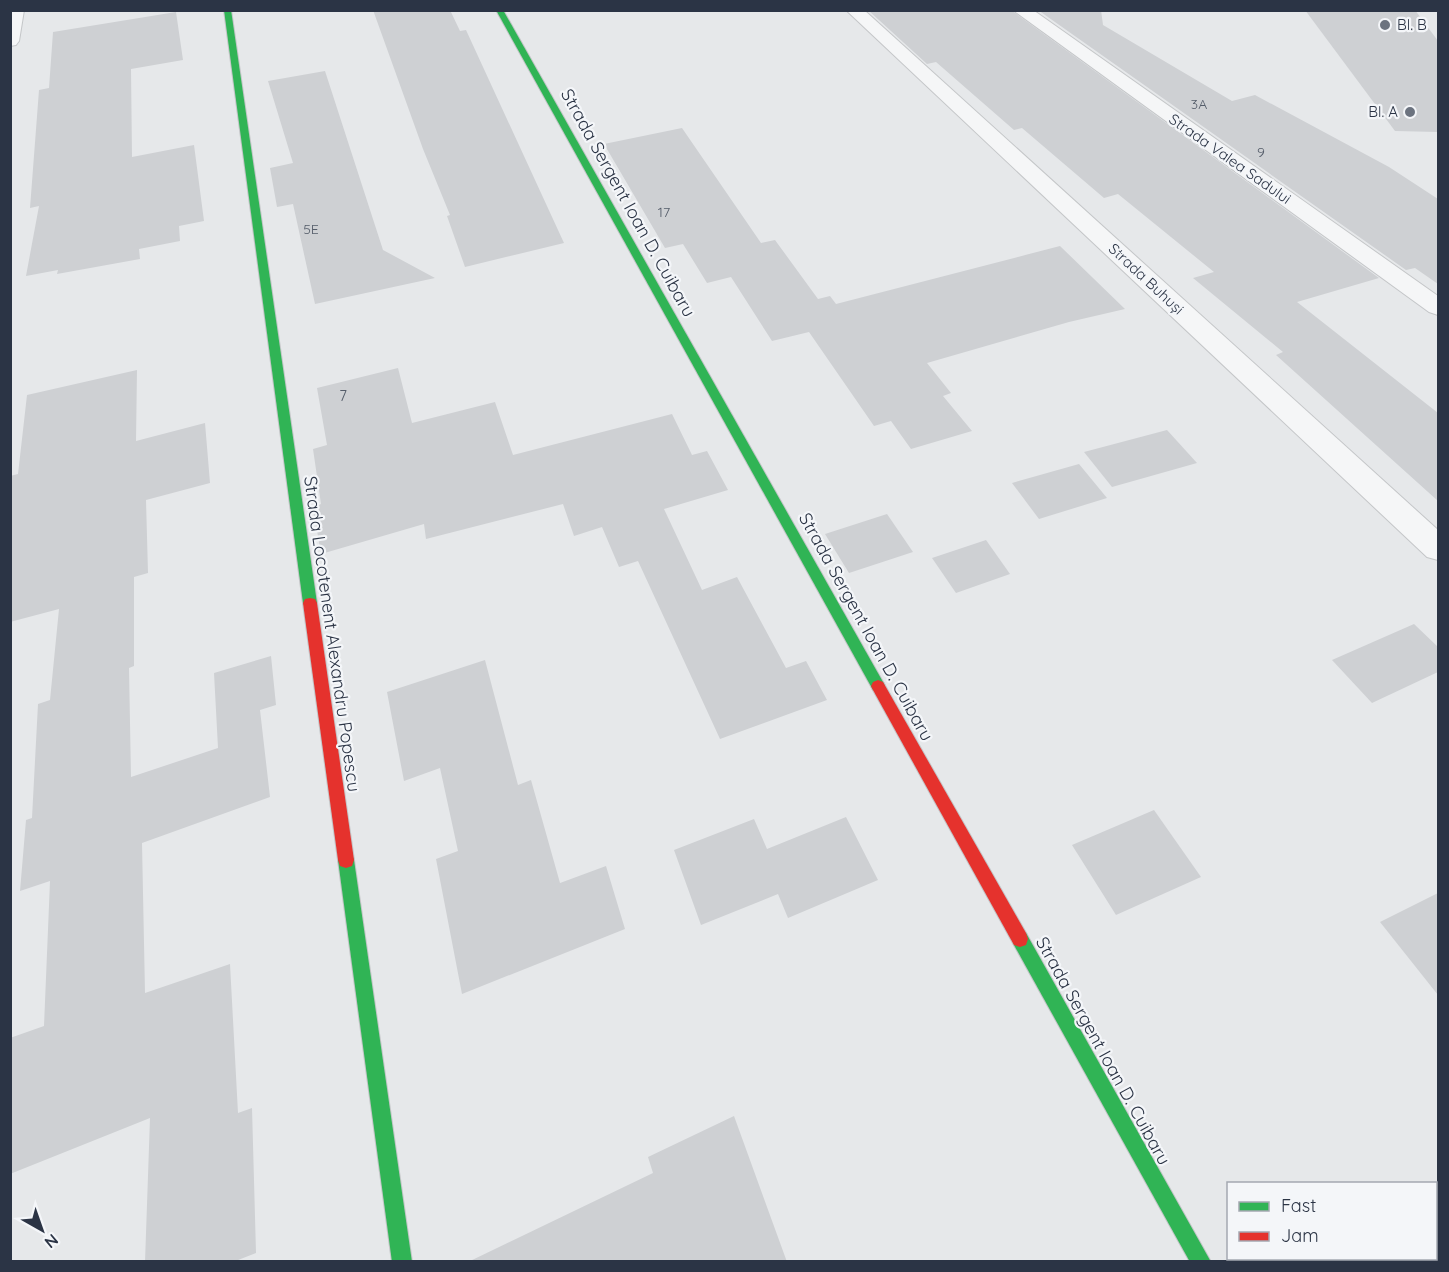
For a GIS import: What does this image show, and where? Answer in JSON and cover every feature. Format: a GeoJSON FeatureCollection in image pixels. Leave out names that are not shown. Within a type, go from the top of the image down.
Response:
{"type":"FeatureCollection","features":[{"type":"Feature","properties":{"kind":"street"},"geometry":{"type":"LineString","coordinates":[[10,41],[16,10]]}},
{"type":"Feature","properties":{"kind":"street","name":"Strada Locotenent Alexandru Popescu"},"geometry":{"type":"LineString","coordinates":[[227,10],[402,1262]]}},
{"type":"Feature","properties":{"kind":"street","name":"Strada Sergent Ioan D. Cuibaru"},"geometry":{"type":"LineString","coordinates":[[499,10],[1201,1262]]}},
{"type":"Feature","properties":{"kind":"street","name":"Strada Buhuși"},"geometry":{"type":"LineString","coordinates":[[854,10],[1438,548]]}},
{"type":"Feature","properties":{"kind":"street","name":"Strada Valea Sadului"},"geometry":{"type":"LineString","coordinates":[[1021,10],[1438,307]]}},
{"type":"Feature","properties":{"kind":"building"},"geometry":{"type":"Polygon","coordinates":[[[373,10],[450,10],[460,31],[466,30],[564,243],[465,267],[447,216],[450,215],[423,149],[373,10]]]}},
{"type":"Feature","properties":{"kind":"building"},"geometry":{"type":"Polygon","coordinates":[[[868,10],[1011,10],[1379,278],[1297,302],[1438,413],[1438,501],[1276,355],[1283,352],[1193,278],[1214,272],[1118,194],[1104,198],[1022,128],[1014,130],[936,62],[927,64],[868,10]]]}},
{"type":"Feature","properties":{"kind":"building"},"geometry":{"type":"Polygon","coordinates":[[[1038,10],[1101,10],[1103,25],[1232,101],[1255,95],[1389,167],[1438,199],[1438,284],[1415,268],[1406,270],[1038,10]]]}},
{"type":"Feature","properties":{"kind":"building"},"geometry":{"type":"Polygon","coordinates":[[[1305,10],[1415,10],[1438,41],[1438,132],[1395,131],[1305,10]]]}},
{"type":"Feature","properties":{"kind":"building"},"geometry":{"type":"Polygon","coordinates":[[[176,12],[183,60],[131,69],[132,157],[194,145],[204,221],[179,226],[180,241],[139,249],[140,259],[57,274],[58,270],[26,276],[39,206],[30,208],[39,90],[49,88],[53,32],[176,12]]]}},
{"type":"Feature","properties":{"kind":"building"},"geometry":{"type":"Polygon","coordinates":[[[325,71],[383,250],[435,278],[315,304],[293,204],[277,207],[270,168],[293,163],[268,81],[325,71]]]}},
{"type":"Feature","properties":{"kind":"building"},"geometry":{"type":"Polygon","coordinates":[[[682,128],[761,243],[775,240],[818,299],[830,296],[836,304],[1060,246],[1125,309],[1069,322],[927,363],[951,393],[943,396],[972,431],[911,449],[891,421],[874,426],[809,332],[772,341],[731,277],[707,283],[683,244],[665,248],[604,144],[682,128]]]}},
{"type":"Feature","properties":{"kind":"building"},"geometry":{"type":"Polygon","coordinates":[[[398,368],[412,423],[495,402],[513,455],[672,414],[692,455],[707,451],[728,490],[664,509],[702,590],[737,577],[786,668],[806,661],[827,700],[720,739],[638,561],[619,567],[602,527],[574,536],[563,504],[426,539],[424,524],[321,554],[313,507],[321,504],[313,449],[327,445],[317,388],[398,368]]]}},
{"type":"Feature","properties":{"kind":"building"},"geometry":{"type":"Polygon","coordinates":[[[137,370],[136,441],[205,423],[210,483],[146,500],[148,573],[134,577],[134,666],[129,668],[131,777],[218,748],[214,673],[271,656],[276,705],[260,710],[270,797],[142,843],[145,993],[230,964],[238,1113],[252,1108],[256,1253],[233,1262],[145,1262],[150,1118],[10,1174],[10,1038],[44,1026],[50,881],[20,891],[26,820],[32,818],[38,704],[50,700],[59,609],[10,622],[10,476],[18,474],[27,395],[137,370]]]}},
{"type":"Feature","properties":{"kind":"building"},"geometry":{"type":"Polygon","coordinates":[[[1167,430],[1197,463],[1112,487],[1084,452],[1167,430]]]}},
{"type":"Feature","properties":{"kind":"building"},"geometry":{"type":"Polygon","coordinates":[[[1079,464],[1107,498],[1039,519],[1012,483],[1079,464]]]}},
{"type":"Feature","properties":{"kind":"building"},"geometry":{"type":"Polygon","coordinates":[[[887,514],[913,552],[849,573],[825,534],[887,514]]]}},
{"type":"Feature","properties":{"kind":"building"},"geometry":{"type":"Polygon","coordinates":[[[986,540],[1010,574],[956,593],[932,558],[986,540]]]}},
{"type":"Feature","properties":{"kind":"building"},"geometry":{"type":"Polygon","coordinates":[[[1414,624],[1438,647],[1438,672],[1372,703],[1332,660],[1414,624]]]}},
{"type":"Feature","properties":{"kind":"building"},"geometry":{"type":"Polygon","coordinates":[[[485,660],[518,785],[531,780],[560,883],[606,866],[625,929],[462,994],[436,859],[458,851],[440,768],[404,781],[387,692],[485,660]]]}},
{"type":"Feature","properties":{"kind":"building"},"geometry":{"type":"Polygon","coordinates":[[[1154,810],[1201,877],[1116,915],[1072,845],[1154,810]]]}},
{"type":"Feature","properties":{"kind":"building"},"geometry":{"type":"Polygon","coordinates":[[[846,817],[878,880],[788,918],[778,894],[701,925],[674,850],[754,819],[767,849],[846,817]]]}},
{"type":"Feature","properties":{"kind":"building"},"geometry":{"type":"Polygon","coordinates":[[[1438,893],[1438,995],[1380,922],[1438,893]]]}},
{"type":"Feature","properties":{"kind":"building"},"geometry":{"type":"Polygon","coordinates":[[[734,1116],[787,1262],[468,1262],[653,1173],[648,1157],[734,1116]]]}},
{"type":"Feature","properties":{"kind":"traffic: fast"},"geometry":{"type":"LineString","coordinates":[[227,10],[310,603]]}},
{"type":"Feature","properties":{"kind":"traffic: fast"},"geometry":{"type":"LineString","coordinates":[[499,10],[878,686]]}},
{"type":"Feature","properties":{"kind":"traffic: fast"},"geometry":{"type":"LineString","coordinates":[[346,860],[402,1262]]}},
{"type":"Feature","properties":{"kind":"traffic: fast"},"geometry":{"type":"LineString","coordinates":[[1020,939],[1201,1262]]}},
{"type":"Feature","properties":{"kind":"traffic: jam"},"geometry":{"type":"LineString","coordinates":[[310,603],[346,860]]}},
{"type":"Feature","properties":{"kind":"traffic: jam"},"geometry":{"type":"LineString","coordinates":[[878,686],[1020,939]]}},
{"type":"Feature","properties":{"kind":"place","name":"Bl. B"},"geometry":{"type":"Point","coordinates":[1385,25]}},
{"type":"Feature","properties":{"kind":"place","name":"Bl. A"},"geometry":{"type":"Point","coordinates":[1410,112]}}]}
